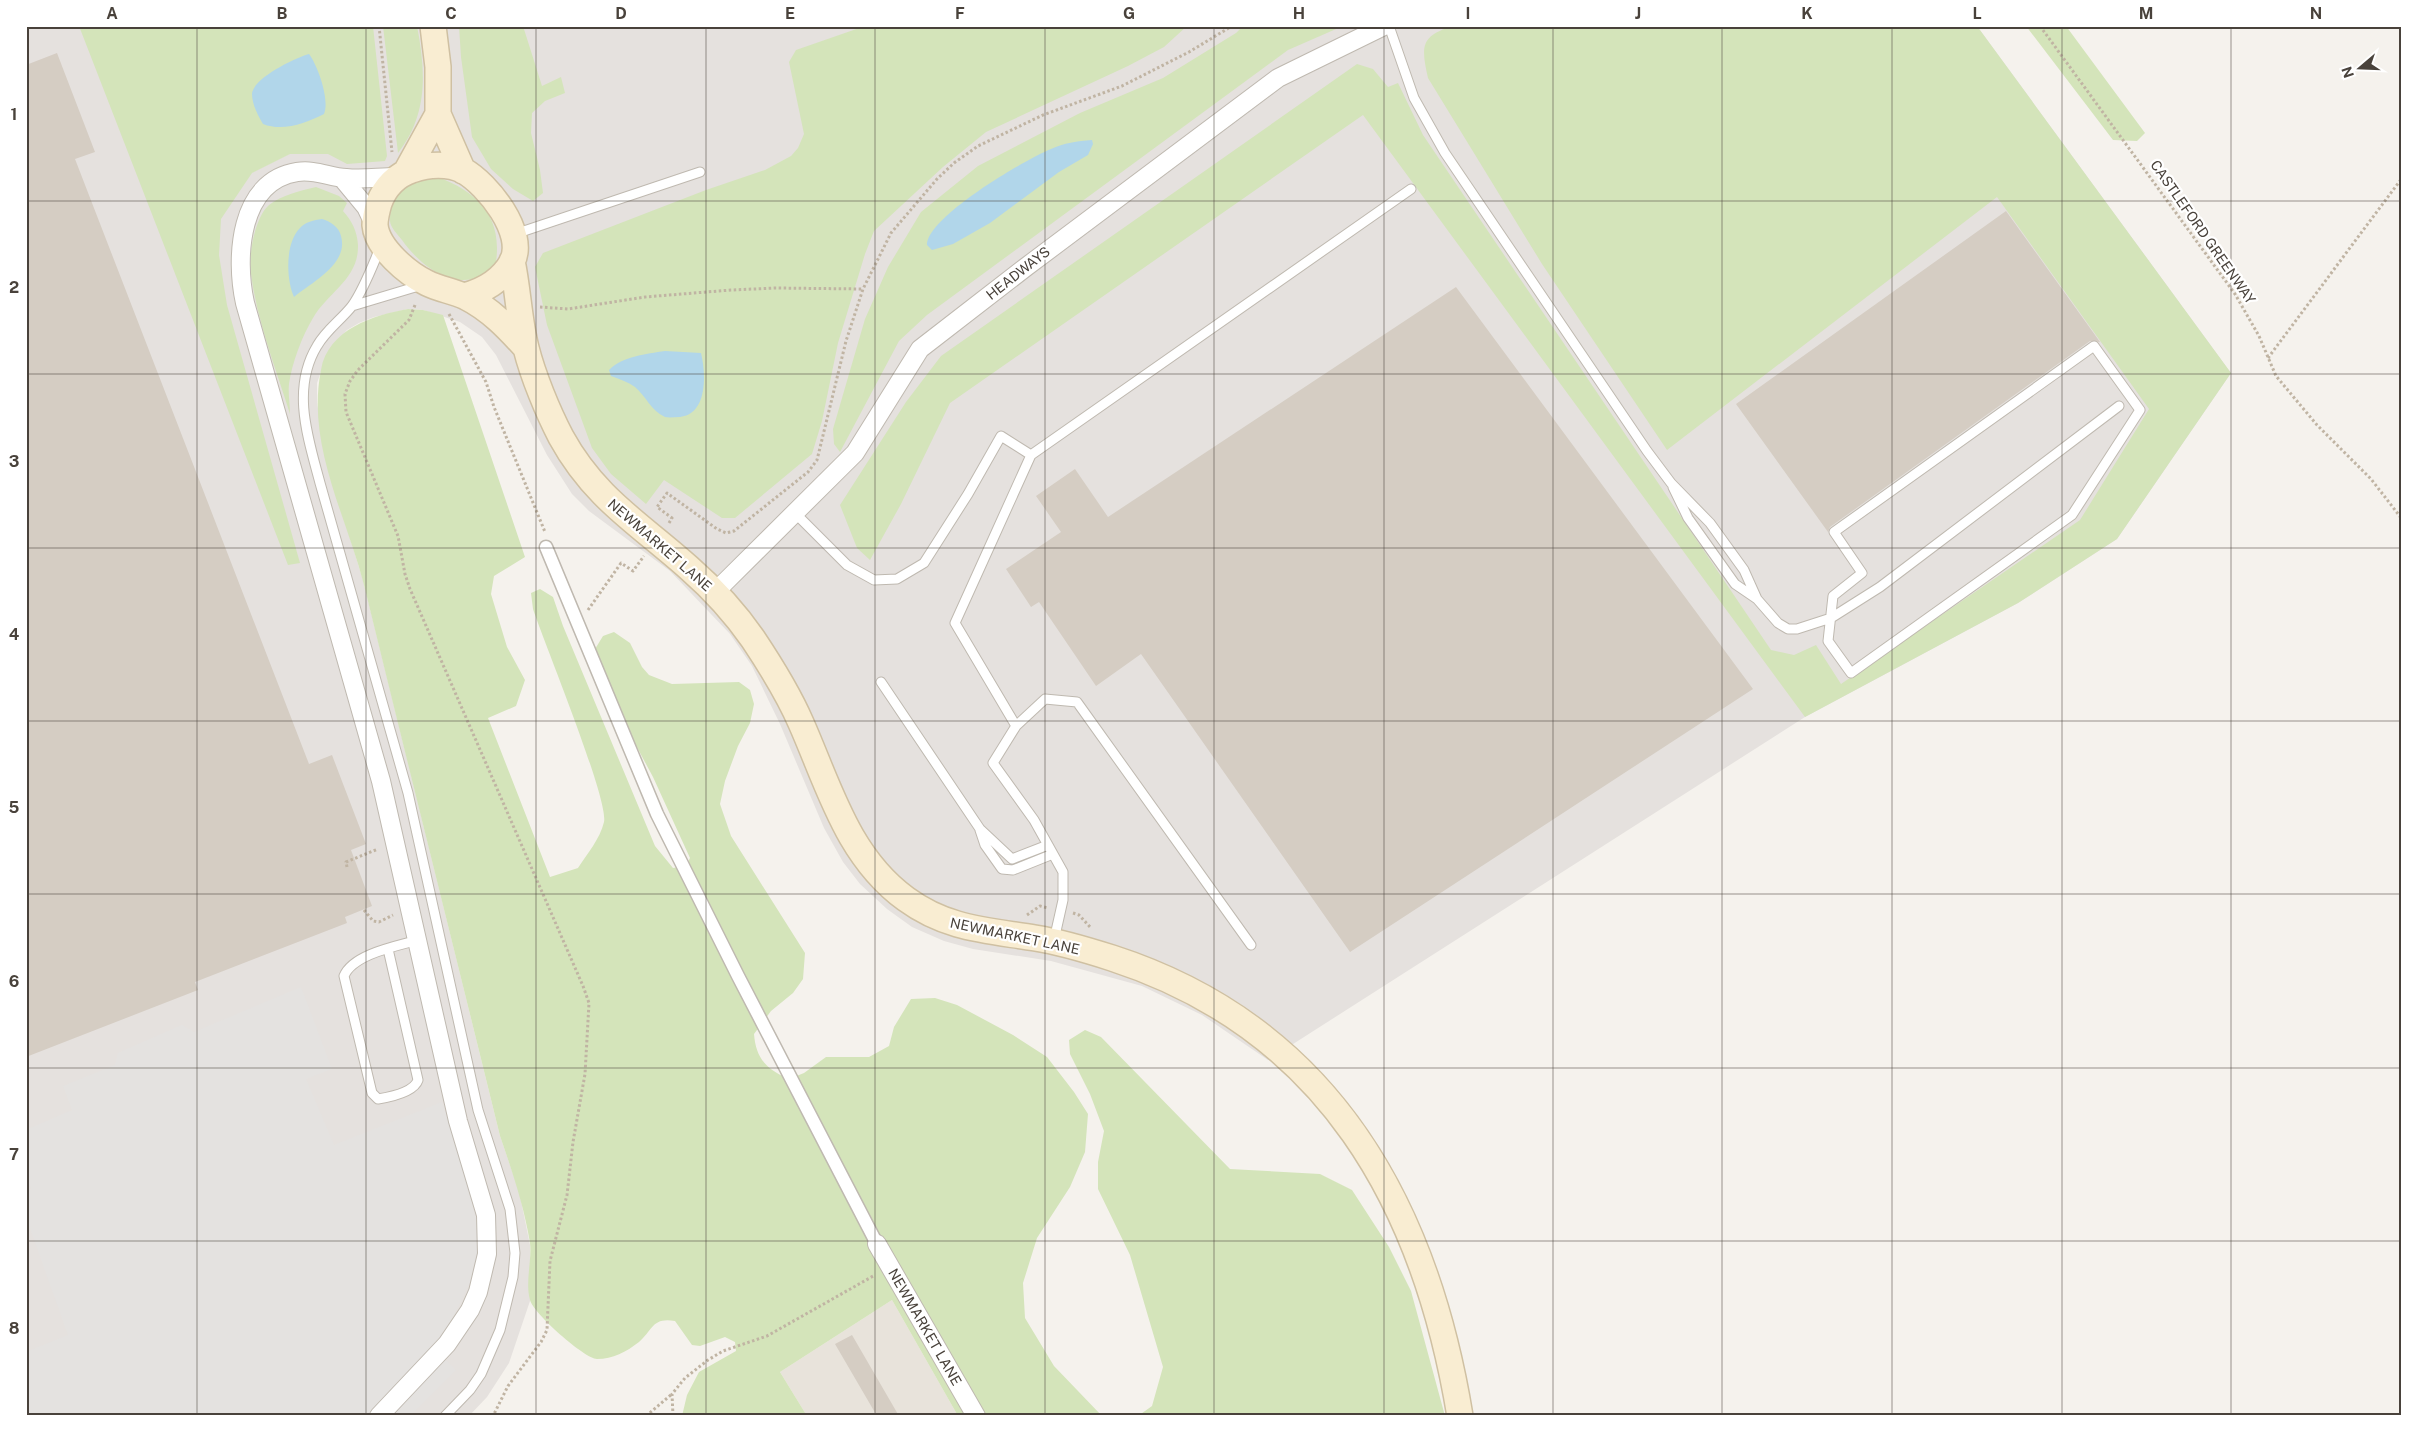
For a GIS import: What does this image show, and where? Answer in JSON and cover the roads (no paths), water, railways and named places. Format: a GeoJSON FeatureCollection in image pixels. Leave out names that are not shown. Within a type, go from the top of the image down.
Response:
{"type":"FeatureCollection","features":[{"type":"Feature","properties":{"kind":"main road","name":"NEWMARKET LANE"},"geometry":{"type":"LineString","coordinates":[[433,26],[438,67],[438,114],[463,170]]}},
{"type":"Feature","properties":{"kind":"main road","name":"NEWMARKET LANE"},"geometry":{"type":"LineString","coordinates":[[438,114],[398,167],[380,201],[379,234],[399,264],[457,305],[493,315],[526,348]]}},
{"type":"Feature","properties":{"kind":"main road","name":"NEWMARKET LANE"},"geometry":{"type":"LineString","coordinates":[[398,167],[437,165],[463,170],[484,186],[498,202],[508,219],[512,235],[514,252],[512,261],[526,348],[561,438],[594,485],[611,504],[686,564],[715,592],[751,636],[774,671],[801,724],[840,816],[866,860],[881,878],[908,900],[947,922],[971,929],[1054,942],[1149,971],[1217,1005],[1272,1043],[1301,1069],[1332,1103],[1359,1138],[1380,1172],[1423,1267],[1448,1352],[1460,1416]]}},
{"type":"Feature","properties":{"kind":"main road"},"geometry":{"type":"LineString","coordinates":[[457,305],[490,286],[512,261]]}},
{"type":"Feature","properties":{"kind":"street","name":"HEADWAYS"},"geometry":{"type":"LineString","coordinates":[[715,592],[855,453],[920,349],[1278,78],[1384,26]]}},
{"type":"Feature","properties":{"kind":"street"},"geometry":{"type":"LineString","coordinates":[[379,1416],[442,1350],[460,1326],[478,1292],[487,1254],[486,1215],[458,1121],[381,781],[241,284],[240,266],[243,233],[250,212],[263,190],[275,179],[298,172],[320,172],[342,178],[359,179],[398,167]]}},
{"type":"Feature","properties":{"kind":"street"},"geometry":{"type":"LineString","coordinates":[[342,178],[366,207],[379,234]]}},
{"type":"Feature","properties":{"kind":"street","name":"NEWMARKET LANE"},"geometry":{"type":"LineString","coordinates":[[546,547],[641,778],[687,875],[877,1244],[976,1416]]}},
{"type":"Feature","properties":{"kind":"lane"},"geometry":{"type":"LineString","coordinates":[[1389,26],[1414,98],[1445,153],[1569,340],[1671,483],[1710,523],[1744,570],[1757,599]]}},
{"type":"Feature","properties":{"kind":"lane"},"geometry":{"type":"LineString","coordinates":[[512,235],[700,172]]}},
{"type":"Feature","properties":{"kind":"lane"},"geometry":{"type":"LineString","coordinates":[[1016,726],[955,623],[1032,455],[1410,189]]}},
{"type":"Feature","properties":{"kind":"lane"},"geometry":{"type":"LineString","coordinates":[[379,234],[352,306],[325,334],[309,360],[303,390],[306,433],[408,793],[478,1110],[507,1194],[513,1227],[513,1277],[500,1330],[484,1366],[470,1390],[445,1416]]}},
{"type":"Feature","properties":{"kind":"lane"},"geometry":{"type":"LineString","coordinates":[[352,306],[427,283]]}},
{"type":"Feature","properties":{"kind":"lane"},"geometry":{"type":"LineString","coordinates":[[2094,346],[2140,410],[2072,515],[1851,673],[1828,642],[1831,618],[1833,596],[1862,573],[1834,532],[2094,346]]}},
{"type":"Feature","properties":{"kind":"lane"},"geometry":{"type":"LineString","coordinates":[[1671,483],[1688,518],[1723,570],[1735,584],[1757,599],[1778,623],[1788,629],[1815,625],[1831,618],[1880,587],[2119,406]]}},
{"type":"Feature","properties":{"kind":"lane"},"geometry":{"type":"LineString","coordinates":[[794,512],[847,565],[874,580],[897,579],[924,563],[968,494],[1001,436],[1032,455]]}},
{"type":"Feature","properties":{"kind":"lane"},"geometry":{"type":"LineString","coordinates":[[881,682],[980,829],[1012,859],[1048,844]]}},
{"type":"Feature","properties":{"kind":"lane"},"geometry":{"type":"LineString","coordinates":[[1054,942],[1063,900],[1063,872],[1034,820],[993,763],[1016,726],[1045,699],[1077,702],[1251,945]]}},
{"type":"Feature","properties":{"kind":"lane"},"geometry":{"type":"LineString","coordinates":[[980,829],[985,845],[1002,869],[1013,870],[1053,854]]}},
{"type":"Feature","properties":{"kind":"lane"},"geometry":{"type":"LineString","coordinates":[[388,949],[418,1080],[416,1085],[410,1089],[378,1099],[372,1093],[344,976],[354,963],[388,949],[418,940]]}},
{"type":"Feature","properties":{"kind":"water"},"geometry":{"type":"Polygon","coordinates":[[[309,54],[322,83],[325,100],[324,114],[286,127],[263,124],[253,102],[252,94],[254,88],[267,75],[309,54]]]}},
{"type":"Feature","properties":{"kind":"water"},"geometry":{"type":"Polygon","coordinates":[[[1092,140],[1093,144],[1088,155],[1059,172],[990,223],[953,244],[932,250],[927,245],[931,233],[959,205],[1000,177],[1056,147],[1092,140]]]}},
{"type":"Feature","properties":{"kind":"water"},"geometry":{"type":"Polygon","coordinates":[[[322,219],[334,225],[340,233],[342,246],[340,255],[327,271],[294,297],[288,271],[289,252],[292,243],[302,226],[322,219]]]}},
{"type":"Feature","properties":{"kind":"water"},"geometry":{"type":"Polygon","coordinates":[[[665,351],[701,353],[703,361],[704,381],[700,401],[696,409],[680,417],[665,417],[660,414],[635,387],[611,376],[609,370],[628,359],[665,351]]]}}]}
